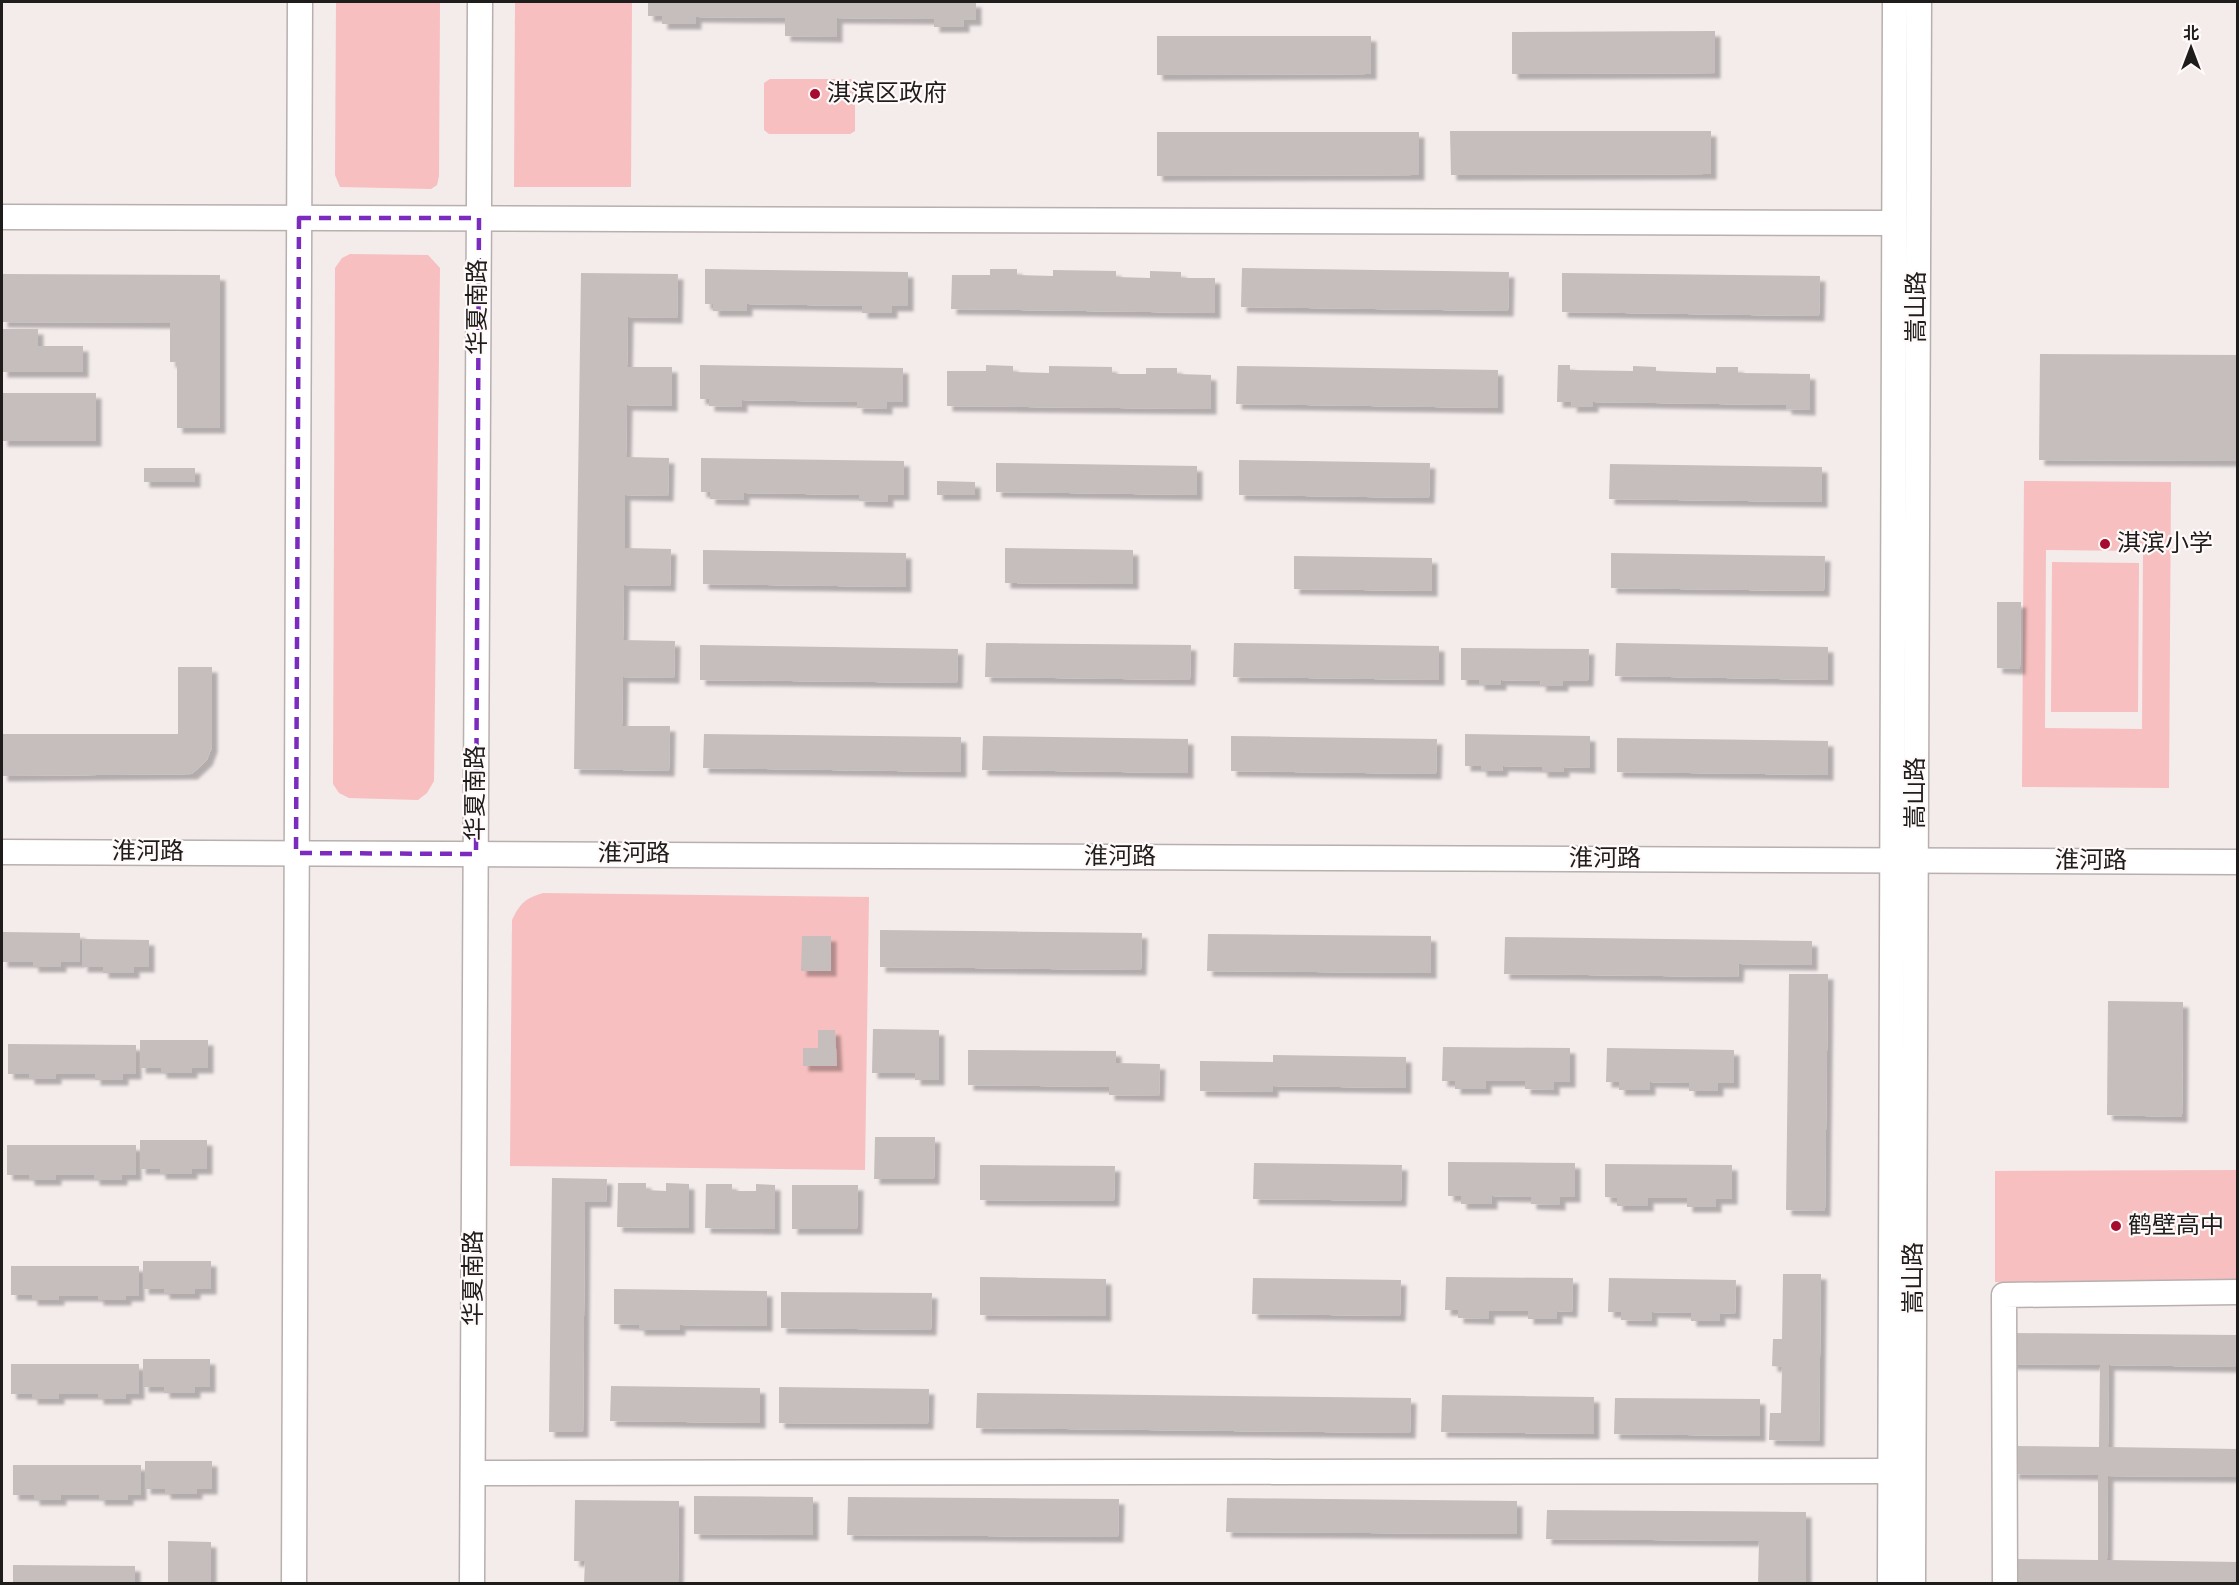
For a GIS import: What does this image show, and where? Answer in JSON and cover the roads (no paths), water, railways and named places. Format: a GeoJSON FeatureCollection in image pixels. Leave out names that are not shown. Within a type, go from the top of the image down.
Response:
{"type":"FeatureCollection","features":[{"type":"Feature","properties":{"kind":"street"},"geometry":{"type":"LineString","coordinates":[[294,1584],[300,2]]}},
{"type":"Feature","properties":{"kind":"street","name":"华夏南路"},"geometry":{"type":"LineString","coordinates":[[472,1584],[480,2]]}},
{"type":"Feature","properties":{"kind":"street","name":"嵩山路"},"geometry":{"type":"LineString","coordinates":[[1895,2],[1894,223],[1913,1584]]}},
{"type":"Feature","properties":{"kind":"street","name":"嵩山路"},"geometry":{"type":"LineString","coordinates":[[1890,1584],[1890,1472],[1904,860],[1918,2]]}},
{"type":"Feature","properties":{"kind":"street"},"geometry":{"type":"LineString","coordinates":[[2,217],[1894,223]]}},
{"type":"Feature","properties":{"kind":"street","name":"淮河路"},"geometry":{"type":"LineString","coordinates":[[2,852],[2238,862]]}},
{"type":"Feature","properties":{"kind":"street"},"geometry":{"type":"LineString","coordinates":[[2005,1584],[2004,1295],[2238,1292]]}},
{"type":"Feature","properties":{"kind":"street"},"geometry":{"type":"LineString","coordinates":[[473,1473],[1890,1472]]}},
{"type":"Feature","properties":{"kind":"place","name":"淇滨区政府"},"geometry":{"type":"Point","coordinates":[815,94]}},
{"type":"Feature","properties":{"kind":"place","name":"淇滨小学"},"geometry":{"type":"Point","coordinates":[2105,544]}},
{"type":"Feature","properties":{"kind":"place","name":"鹤壁高中"},"geometry":{"type":"Point","coordinates":[2116,1226]}}]}
